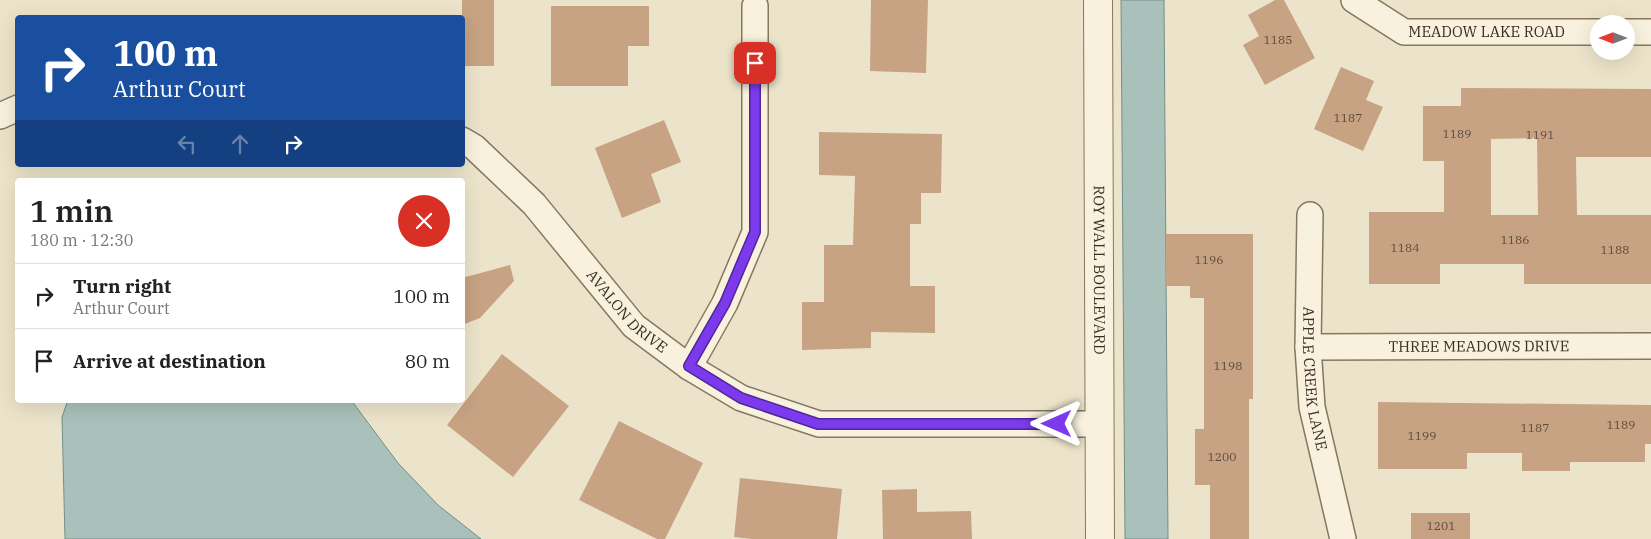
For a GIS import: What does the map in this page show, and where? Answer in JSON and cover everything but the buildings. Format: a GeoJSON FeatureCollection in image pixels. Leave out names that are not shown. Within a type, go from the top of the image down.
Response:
{"type":"FeatureCollection","features":[{"type":"Feature","properties":{"kind":"street","name":"ROY WALL BOULEVARD"},"geometry":{"type":"LineString","coordinates":[[1098,0],[1100,539]]}},
{"type":"Feature","properties":{"kind":"street","name":"MEADOW LAKE ROAD"},"geometry":{"type":"LineString","coordinates":[[1354,0],[1404,32],[1590,32]]}},
{"type":"Feature","properties":{"kind":"street"},"geometry":{"type":"LineString","coordinates":[[689,366],[725,303],[755,232],[755,6]]}},
{"type":"Feature","properties":{"kind":"street"},"geometry":{"type":"LineString","coordinates":[[1635,32],[1651,32]]}},
{"type":"Feature","properties":{"kind":"street"},"geometry":{"type":"LineString","coordinates":[[0,116],[15,109]]}},
{"type":"Feature","properties":{"kind":"street","name":"AVALON DRIVE"},"geometry":{"type":"LineString","coordinates":[[465,142],[474,146],[534,204],[634,326],[689,366],[741,398],[818,424],[1100,424]]}},
{"type":"Feature","properties":{"kind":"street","name":"APPLE CREEK LANE"},"geometry":{"type":"LineString","coordinates":[[1310,215],[1308,347],[1312,407],[1342,539]]}},
{"type":"Feature","properties":{"kind":"street","name":"THREE MEADOWS DRIVE"},"geometry":{"type":"LineString","coordinates":[[1308,347],[1651,346]]}},
{"type":"Feature","properties":{"kind":"water"},"geometry":{"type":"Polygon","coordinates":[[[1121,0],[1164,0],[1168,539],[1125,539],[1121,0]]]}},
{"type":"Feature","properties":{"kind":"water"},"geometry":{"type":"Polygon","coordinates":[[[67,403],[353,403],[398,463],[438,505],[481,539],[65,539],[62,417],[67,403]]]}},
{"type":"Feature","properties":{"kind":"route"},"geometry":{"type":"LineString","coordinates":[[755,63],[755,232],[725,303],[689,366],[741,398],[818,424],[1057,424]]}}]}
